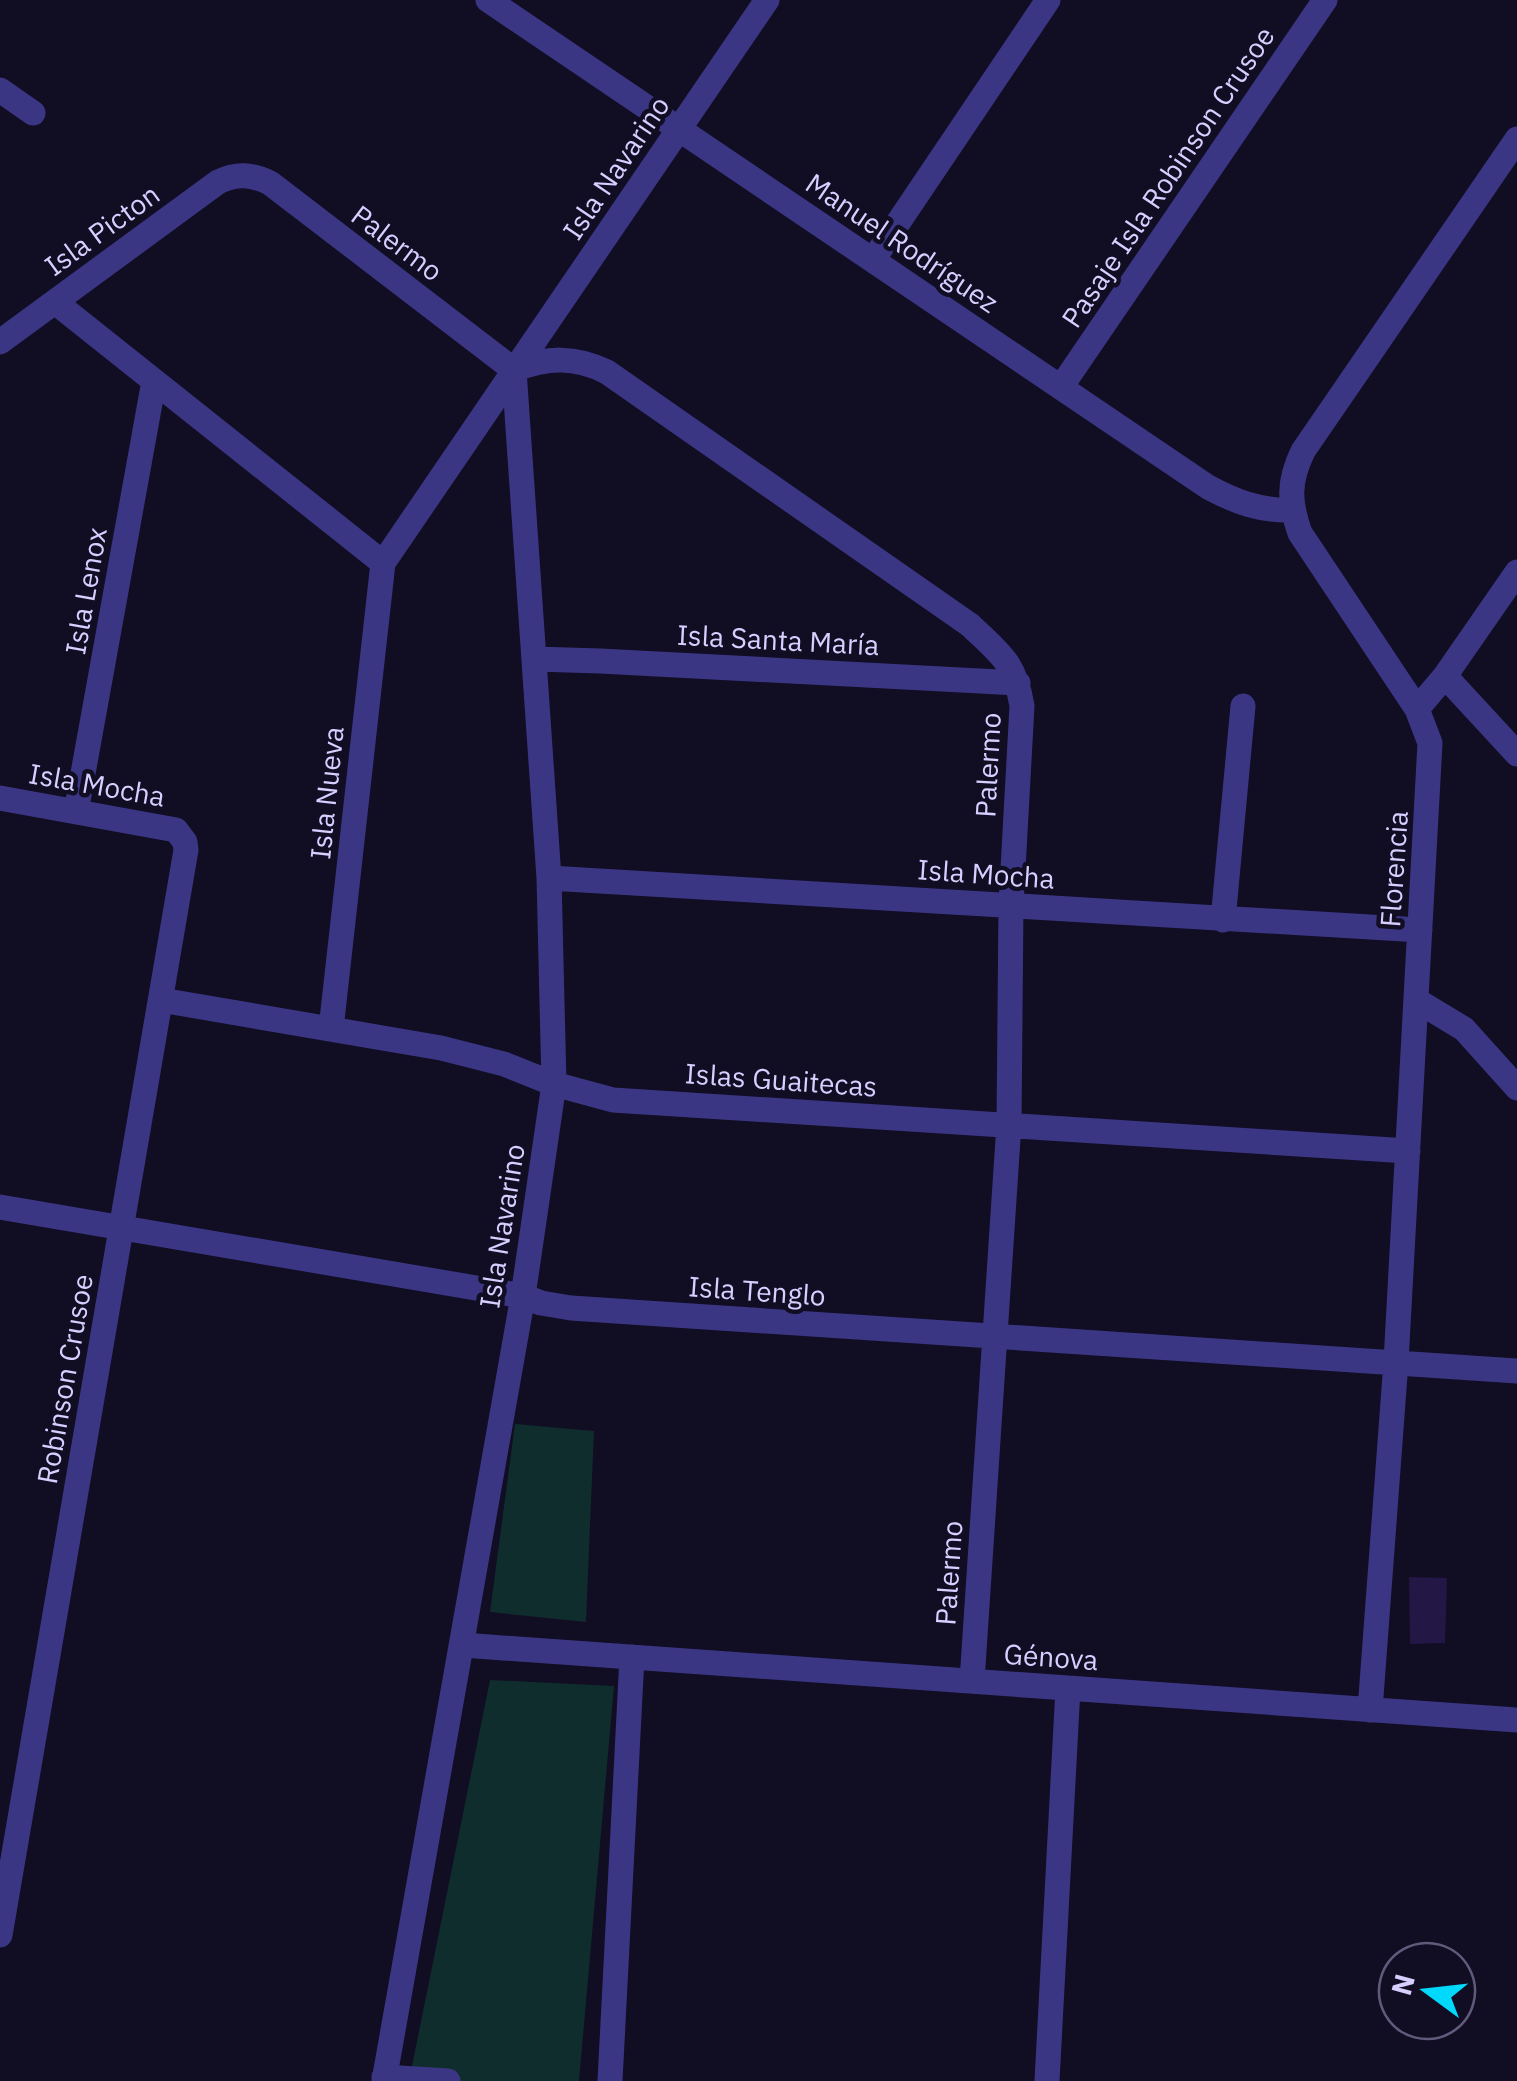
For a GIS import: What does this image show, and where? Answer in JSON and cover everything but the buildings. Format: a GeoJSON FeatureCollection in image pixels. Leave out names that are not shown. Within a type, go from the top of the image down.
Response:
{"type":"FeatureCollection","features":[{"type":"Feature","properties":{"kind":"street","name":"Manuel Rodríguez"},"geometry":{"type":"LineString","coordinates":[[488,0],[1208,487],[1252,508],[1292,510]]}},
{"type":"Feature","properties":{"kind":"street","name":"Isla Navarino"},"geometry":{"type":"LineString","coordinates":[[383,563],[768,0]]}},
{"type":"Feature","properties":{"kind":"street"},"geometry":{"type":"LineString","coordinates":[[873,260],[1048,0]]}},
{"type":"Feature","properties":{"kind":"street","name":"Pasaje Isla Robinson Crusoe"},"geometry":{"type":"LineString","coordinates":[[1061,387],[1325,0]]}},
{"type":"Feature","properties":{"kind":"street"},"geometry":{"type":"LineString","coordinates":[[0,90],[34,113]]}},
{"type":"Feature","properties":{"kind":"street"},"geometry":{"type":"LineString","coordinates":[[1292,510],[1294,469],[1302,451],[1517,139]]}},
{"type":"Feature","properties":{"kind":"street","name":"Palermo"},"geometry":{"type":"LineString","coordinates":[[242,175],[270,183],[514,370],[552,359],[590,364],[607,372],[970,625],[1009,663],[1022,706],[1011,905],[1009,1124],[972,1682]]}},
{"type":"Feature","properties":{"kind":"street","name":"Isla Picton"},"geometry":{"type":"LineString","coordinates":[[0,342],[218,182],[242,175]]}},
{"type":"Feature","properties":{"kind":"street"},"geometry":{"type":"LineString","coordinates":[[55,302],[383,563]]}},
{"type":"Feature","properties":{"kind":"street","name":"Isla Navarino"},"geometry":{"type":"LineString","coordinates":[[384,2079],[523,1296],[554,1084],[549,878],[514,370]]}},
{"type":"Feature","properties":{"kind":"street","name":"Isla Lenox"},"geometry":{"type":"LineString","coordinates":[[76,812],[154,381]]}},
{"type":"Feature","properties":{"kind":"street","name":"Florencia"},"geometry":{"type":"LineString","coordinates":[[1292,510],[1300,533],[1417,709],[1430,742],[1396,1362],[1370,1710]]}},
{"type":"Feature","properties":{"kind":"street","name":"Isla Nueva"},"geometry":{"type":"LineString","coordinates":[[331,1029],[383,563]]}},
{"type":"Feature","properties":{"kind":"street"},"geometry":{"type":"LineString","coordinates":[[1417,709],[1445,676],[1517,572]]}},
{"type":"Feature","properties":{"kind":"street","name":"Isla Santa María"},"geometry":{"type":"LineString","coordinates":[[535,659],[1018,683]]}},
{"type":"Feature","properties":{"kind":"street"},"geometry":{"type":"LineString","coordinates":[[1445,676],[1517,754]]}},
{"type":"Feature","properties":{"kind":"street"},"geometry":{"type":"LineString","coordinates":[[1223,920],[1244,706]]}},
{"type":"Feature","properties":{"kind":"street","name":"Isla Mocha"},"geometry":{"type":"LineString","coordinates":[[0,798],[168,828],[181,834]]}},
{"type":"Feature","properties":{"kind":"street","name":"Robinson Crusoe"},"geometry":{"type":"LineString","coordinates":[[0,1936],[186,850],[181,834]]}},
{"type":"Feature","properties":{"kind":"street","name":"Isla Mocha"},"geometry":{"type":"LineString","coordinates":[[549,878],[1420,930]]}},
{"type":"Feature","properties":{"kind":"street","name":"Islas Guaitecas"},"geometry":{"type":"LineString","coordinates":[[160,1000],[442,1048],[613,1100],[1408,1151]]}},
{"type":"Feature","properties":{"kind":"street"},"geometry":{"type":"LineString","coordinates":[[1416,1000],[1464,1029],[1517,1088]]}},
{"type":"Feature","properties":{"kind":"street","name":"Isla Tenglo"},"geometry":{"type":"LineString","coordinates":[[0,1207],[523,1296],[571,1308],[1517,1371]]}},
{"type":"Feature","properties":{"kind":"street","name":"Génova"},"geometry":{"type":"LineString","coordinates":[[462,1646],[1517,1720]]}},
{"type":"Feature","properties":{"kind":"street"},"geometry":{"type":"LineString","coordinates":[[610,2081],[632,1657]]}},
{"type":"Feature","properties":{"kind":"street"},"geometry":{"type":"LineString","coordinates":[[1048,2081],[1068,1688]]}},
{"type":"Feature","properties":{"kind":"street"},"geometry":{"type":"LineString","coordinates":[[384,2079],[448,2081]]}},
{"type":"Feature","properties":{"kind":"green space"},"geometry":{"type":"Polygon","coordinates":[[[515,1424],[594,1431],[586,1622],[490,1612],[515,1424]]]}},
{"type":"Feature","properties":{"kind":"green space"},"geometry":{"type":"Polygon","coordinates":[[[490,1680],[614,1686],[579,2081],[409,2081],[490,1680]]]}}]}
